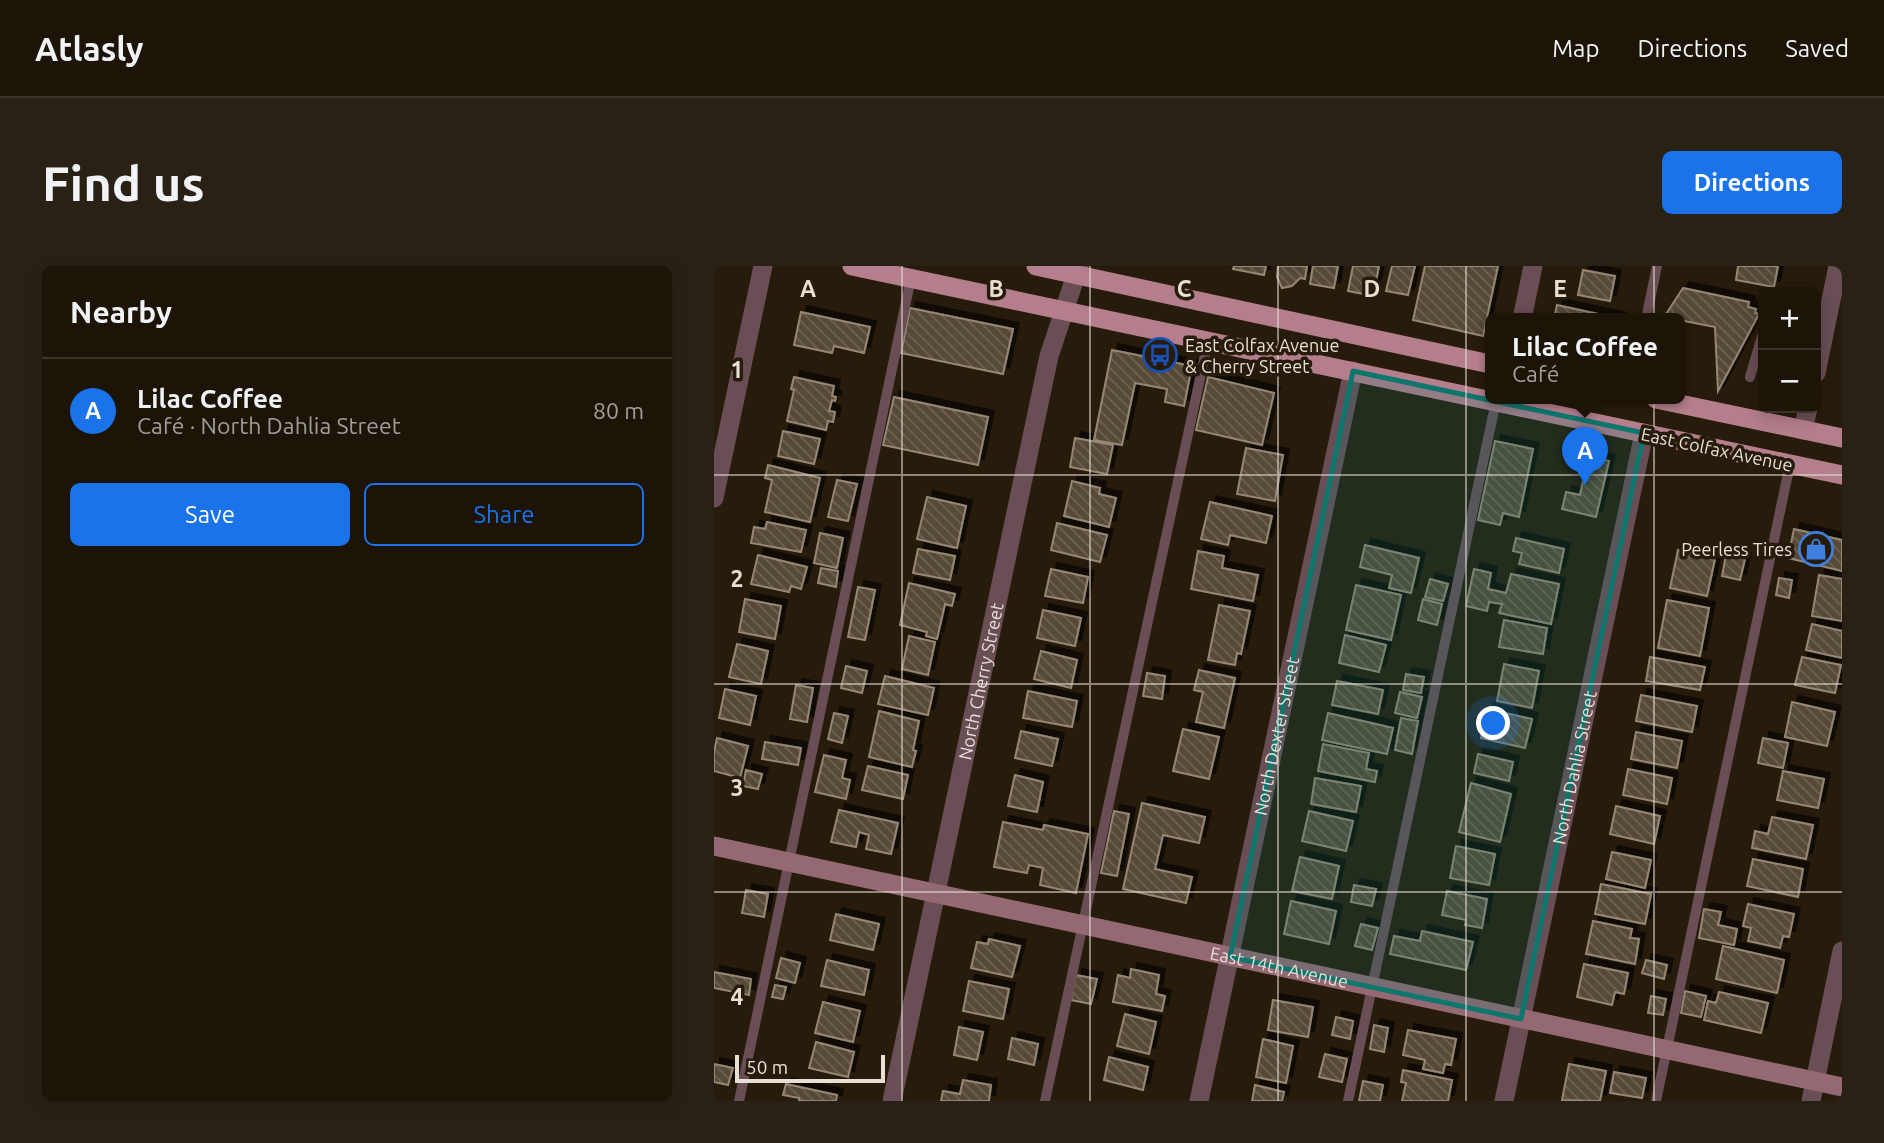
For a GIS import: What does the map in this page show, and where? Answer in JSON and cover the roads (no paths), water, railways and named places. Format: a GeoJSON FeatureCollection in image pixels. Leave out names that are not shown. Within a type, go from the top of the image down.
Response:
{"type":"FeatureCollection","features":[{"type":"Feature","properties":{"kind":"main road","name":"East Colfax Avenue"},"geometry":{"type":"LineString","coordinates":[[852,266],[1485,399]]}},
{"type":"Feature","properties":{"kind":"main road"},"geometry":{"type":"LineString","coordinates":[[1036,266],[1077,270],[1485,363]]}},
{"type":"Feature","properties":{"kind":"main road","name":"East Colfax Avenue"},"geometry":{"type":"LineString","coordinates":[[1510,404],[1842,475]]}},
{"type":"Feature","properties":{"kind":"main road","name":"East Colfax Avenue"},"geometry":{"type":"LineString","coordinates":[[1680,404],[1842,438]]}},
{"type":"Feature","properties":{"kind":"main road","name":"East 14th Avenue"},"geometry":{"type":"LineString","coordinates":[[714,846],[1842,1087]]}},
{"type":"Feature","properties":{"kind":"street"},"geometry":{"type":"LineString","coordinates":[[714,498],[764,266]]}},
{"type":"Feature","properties":{"kind":"street"},"geometry":{"type":"LineString","coordinates":[[1522,313],[1533,266]]}},
{"type":"Feature","properties":{"kind":"street"},"geometry":{"type":"LineString","coordinates":[[1821,323],[1838,266]]}},
{"type":"Feature","properties":{"kind":"street","name":"North Cherry Street"},"geometry":{"type":"LineString","coordinates":[[892,1101],[1049,356],[1077,270]]}},
{"type":"Feature","properties":{"kind":"street","name":"North Dexter Street"},"geometry":{"type":"LineString","coordinates":[[1199,1101],[1353,371]]}},
{"type":"Feature","properties":{"kind":"street"},"geometry":{"type":"LineString","coordinates":[[1804,430],[1807,413]]}},
{"type":"Feature","properties":{"kind":"street","name":"North Dahlia Street"},"geometry":{"type":"LineString","coordinates":[[1503,1101],[1644,433]]}},
{"type":"Feature","properties":{"kind":"street"},"geometry":{"type":"LineString","coordinates":[[1811,1101],[1842,951]]}},
{"type":"Feature","properties":{"kind":"lane"},"geometry":{"type":"LineString","coordinates":[[1647,313],[1657,266]]}},
{"type":"Feature","properties":{"kind":"lane"},"geometry":{"type":"LineString","coordinates":[[739,1101],[911,278]]}},
{"type":"Feature","properties":{"kind":"lane"},"geometry":{"type":"LineString","coordinates":[[1045,1101],[1208,341]]}},
{"type":"Feature","properties":{"kind":"lane"},"geometry":{"type":"LineString","coordinates":[[1750,377],[1758,350]]}},
{"type":"Feature","properties":{"kind":"lane"},"geometry":{"type":"LineString","coordinates":[[1349,1101],[1495,404]]}},
{"type":"Feature","properties":{"kind":"lane"},"geometry":{"type":"LineString","coordinates":[[1656,1101],[1790,464]]}},
{"type":"Feature","properties":{"kind":"place","name":"East Colfax Avenue & Cherry Street"},"geometry":{"type":"Point","coordinates":[1160,355]}},
{"type":"Feature","properties":{"kind":"place","name":"Lilac Coffee"},"geometry":{"type":"Point","coordinates":[1585,485]}},
{"type":"Feature","properties":{"kind":"place","name":"Peerless Tires"},"geometry":{"type":"Point","coordinates":[1816,549]}}]}
